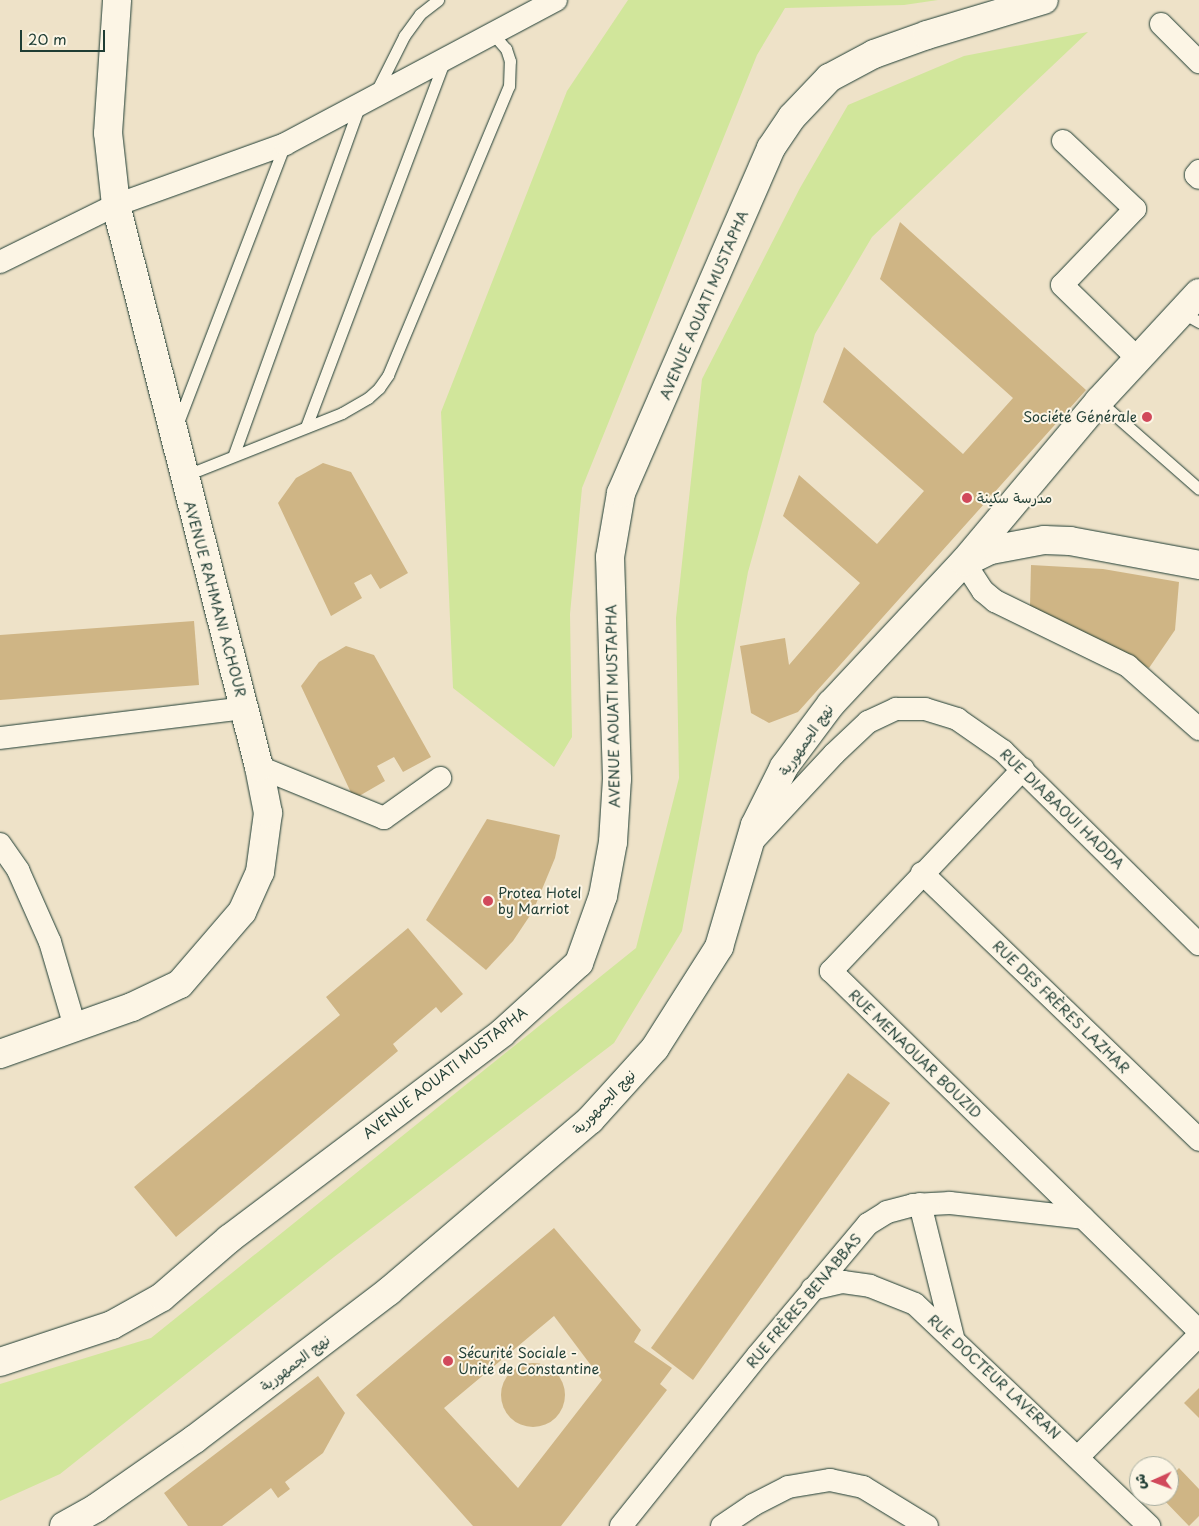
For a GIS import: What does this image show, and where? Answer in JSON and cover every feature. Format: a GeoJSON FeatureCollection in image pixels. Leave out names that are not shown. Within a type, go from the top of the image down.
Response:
{"type":"FeatureCollection","features":[{"type":"Feature","properties":{"kind":"main road","name":"AVENUE RAHMANI ACHOUR"},"geometry":{"type":"LineString","coordinates":[[0,1054],[132,1006],[180,984],[242,912],[260,872],[268,813],[259,768],[183,477],[174,433],[116,205],[108,133],[117,0]]}},
{"type":"Feature","properties":{"kind":"main road","name":"AVENUE AOUATI MUSTAPHA"},"geometry":{"type":"LineString","coordinates":[[0,1362],[112,1325],[162,1297],[229,1239],[502,1033],[579,963],[603,896],[613,842],[617,779],[610,557],[621,493],[771,148],[792,117],[829,78],[874,54],[927,35],[1044,0]]}},
{"type":"Feature","properties":{"kind":"main road","name":"نهج الجمهورية"},"geometry":{"type":"LineString","coordinates":[[64,1526],[96,1508],[195,1439],[382,1297],[590,1120],[655,1048],[719,947],[755,825],[784,767],[831,704],[964,562],[1137,358],[1189,317],[1199,293]]}},
{"type":"Feature","properties":{"kind":"main road"},"geometry":{"type":"LineString","coordinates":[[964,562],[991,550],[1044,540],[1070,541],[1199,566]]}},
{"type":"Feature","properties":{"kind":"street"},"geometry":{"type":"LineString","coordinates":[[0,262],[116,205],[285,144],[556,0]]}},
{"type":"Feature","properties":{"kind":"street"},"geometry":{"type":"LineString","coordinates":[[1162,24],[1199,62]]}},
{"type":"Feature","properties":{"kind":"street"},"geometry":{"type":"LineString","coordinates":[[1064,140],[1135,209],[1062,286],[1137,358]]}},
{"type":"Feature","properties":{"kind":"street"},"geometry":{"type":"LineString","coordinates":[[1199,171],[1196,174],[1199,178]]}},
{"type":"Feature","properties":{"kind":"street"},"geometry":{"type":"LineString","coordinates":[[964,562],[983,591],[995,601],[1128,666],[1199,729]]}},
{"type":"Feature","properties":{"kind":"street"},"geometry":{"type":"LineString","coordinates":[[0,738],[243,708]]}},
{"type":"Feature","properties":{"kind":"street","name":"RUE DIABAOUI HADDA"},"geometry":{"type":"LineString","coordinates":[[750,845],[834,754],[868,722],[896,708],[925,709],[957,719],[1003,751],[1199,944]]}},
{"type":"Feature","properties":{"kind":"street"},"geometry":{"type":"LineString","coordinates":[[259,768],[384,818],[440,778]]}},
{"type":"Feature","properties":{"kind":"street","name":"RUE MENAOUAR BOUZID"},"geometry":{"type":"LineString","coordinates":[[1023,770],[831,971],[1199,1333]]}},
{"type":"Feature","properties":{"kind":"street"},"geometry":{"type":"LineString","coordinates":[[0,844],[18,870],[50,942],[75,1027]]}},
{"type":"Feature","properties":{"kind":"street","name":"RUE DES FRÈRES LAZHAR"},"geometry":{"type":"LineString","coordinates":[[922,874],[1199,1140]]}},
{"type":"Feature","properties":{"kind":"street","name":"RUE FRÈRES BENABBAS"},"geometry":{"type":"LineString","coordinates":[[621,1526],[812,1289],[868,1224],[887,1212],[920,1204],[950,1203],[1083,1218]]}},
{"type":"Feature","properties":{"kind":"street"},"geometry":{"type":"LineString","coordinates":[[920,1204],[953,1337]]}},
{"type":"Feature","properties":{"kind":"street","name":"RUE DOCTEUR LAVERAN"},"geometry":{"type":"LineString","coordinates":[[812,1289],[843,1282],[870,1286],[915,1304],[953,1337],[1149,1526]]}},
{"type":"Feature","properties":{"kind":"street"},"geometry":{"type":"LineString","coordinates":[[1078,1457],[1199,1333]]}},
{"type":"Feature","properties":{"kind":"street"},"geometry":{"type":"LineString","coordinates":[[722,1526],[752,1504],[788,1487],[830,1480],[863,1486],[927,1526]]}},
{"type":"Feature","properties":{"kind":"lane"},"geometry":{"type":"LineString","coordinates":[[234,454],[366,102],[404,36],[420,14],[438,0]]}},
{"type":"Feature","properties":{"kind":"lane"},"geometry":{"type":"LineString","coordinates":[[183,477],[234,454],[356,407],[374,393],[388,375],[509,86],[510,61],[506,49],[493,34]]}},
{"type":"Feature","properties":{"kind":"lane"},"geometry":{"type":"LineString","coordinates":[[306,427],[444,60]]}},
{"type":"Feature","properties":{"kind":"lane"},"geometry":{"type":"LineString","coordinates":[[174,433],[285,144]]}},
{"type":"Feature","properties":{"kind":"lane"},"geometry":{"type":"LineString","coordinates":[[1099,401],[1199,489]]}},
{"type":"Feature","properties":{"kind":"green space"},"geometry":{"type":"Polygon","coordinates":[[[628,0],[938,0],[904,5],[785,8],[757,55],[582,488],[570,614],[572,737],[554,767],[453,688],[441,412],[567,91],[628,0]]]}},
{"type":"Feature","properties":{"kind":"green space"},"geometry":{"type":"Polygon","coordinates":[[[1088,32],[872,237],[815,334],[748,572],[682,931],[614,1043],[334,1257],[60,1474],[0,1501],[0,1384],[151,1338],[636,948],[679,778],[676,618],[702,379],[800,188],[848,105],[964,56],[1088,32]]]}},
{"type":"Feature","properties":{"kind":"building"},"geometry":{"type":"Polygon","coordinates":[[[900,222],[1086,390],[798,712],[769,723],[751,713],[740,646],[785,638],[789,665],[860,583],[783,516],[799,475],[877,544],[924,491],[823,402],[844,347],[963,454],[1013,398],[880,279],[900,222]]]}},
{"type":"Feature","properties":{"kind":"building"},"geometry":{"type":"Polygon","coordinates":[[[323,463],[351,472],[408,573],[380,589],[371,574],[354,583],[362,598],[331,616],[278,503],[296,478],[323,463]]]}},
{"type":"Feature","properties":{"kind":"building"},"geometry":{"type":"Polygon","coordinates":[[[1031,565],[1103,569],[1179,582],[1175,630],[1149,668],[1030,606],[1031,565]]]}},
{"type":"Feature","properties":{"kind":"building"},"geometry":{"type":"Polygon","coordinates":[[[194,621],[199,685],[0,700],[0,635],[194,621]]]}},
{"type":"Feature","properties":{"kind":"building"},"geometry":{"type":"Polygon","coordinates":[[[346,646],[374,655],[431,757],[403,772],[394,757],[377,766],[385,781],[354,799],[301,686],[319,662],[346,646]]]}},
{"type":"Feature","properties":{"kind":"building","name":"Protea Hotel by Marriot"},"geometry":{"type":"Polygon","coordinates":[[[487,819],[560,835],[555,858],[533,911],[513,941],[486,970],[426,920],[487,819]]]}},
{"type":"Feature","properties":{"kind":"building"},"geometry":{"type":"Polygon","coordinates":[[[408,928],[463,994],[441,1013],[436,1007],[393,1044],[398,1051],[176,1237],[134,1187],[340,1015],[326,997],[408,928]]]}},
{"type":"Feature","properties":{"kind":"building"},"geometry":{"type":"Polygon","coordinates":[[[848,1073],[890,1103],[693,1380],[651,1348],[848,1073]]]}},
{"type":"Feature","properties":{"kind":"building","name":"Sécurité Sociale - Unité de Constantine"},"geometry":{"type":"Polygon","coordinates":[[[554,1228],[641,1330],[634,1342],[672,1368],[660,1384],[667,1390],[561,1526],[473,1526],[356,1395],[554,1228]],[[554,1316],[444,1408],[518,1488],[602,1380],[554,1316]]]}},
{"type":"Feature","properties":{"kind":"building"},"geometry":{"type":"Polygon","coordinates":[[[527,1363],[539,1363],[556,1372],[563,1383],[565,1395],[563,1407],[556,1418],[539,1427],[527,1427],[515,1422],[506,1413],[501,1401],[501,1389],[506,1377],[515,1368],[527,1363]]]}},
{"type":"Feature","properties":{"kind":"building"},"geometry":{"type":"Polygon","coordinates":[[[318,1376],[345,1413],[323,1453],[285,1482],[290,1489],[278,1498],[271,1488],[222,1526],[188,1526],[164,1493],[318,1376]]]}},
{"type":"Feature","properties":{"kind":"building"},"geometry":{"type":"Polygon","coordinates":[[[1199,1388],[1199,1418],[1184,1403],[1199,1388]]]}},
{"type":"Feature","properties":{"kind":"building"},"geometry":{"type":"Polygon","coordinates":[[[1179,1468],[1199,1489],[1199,1516],[1189,1526],[1170,1506],[1179,1506],[1179,1468]]]}},
{"type":"Feature","properties":{"kind":"place","name":"Société Générale"},"geometry":{"type":"Point","coordinates":[1147,417]}},
{"type":"Feature","properties":{"kind":"place","name":"مدرسة سكينة"},"geometry":{"type":"Point","coordinates":[967,498]}},
{"type":"Feature","properties":{"kind":"place","name":"Protea Hotel by Marriot"},"geometry":{"type":"Point","coordinates":[488,901]}},
{"type":"Feature","properties":{"kind":"place","name":"Sécurité Sociale - Unité de Constantine"},"geometry":{"type":"Point","coordinates":[448,1361]}}]}
